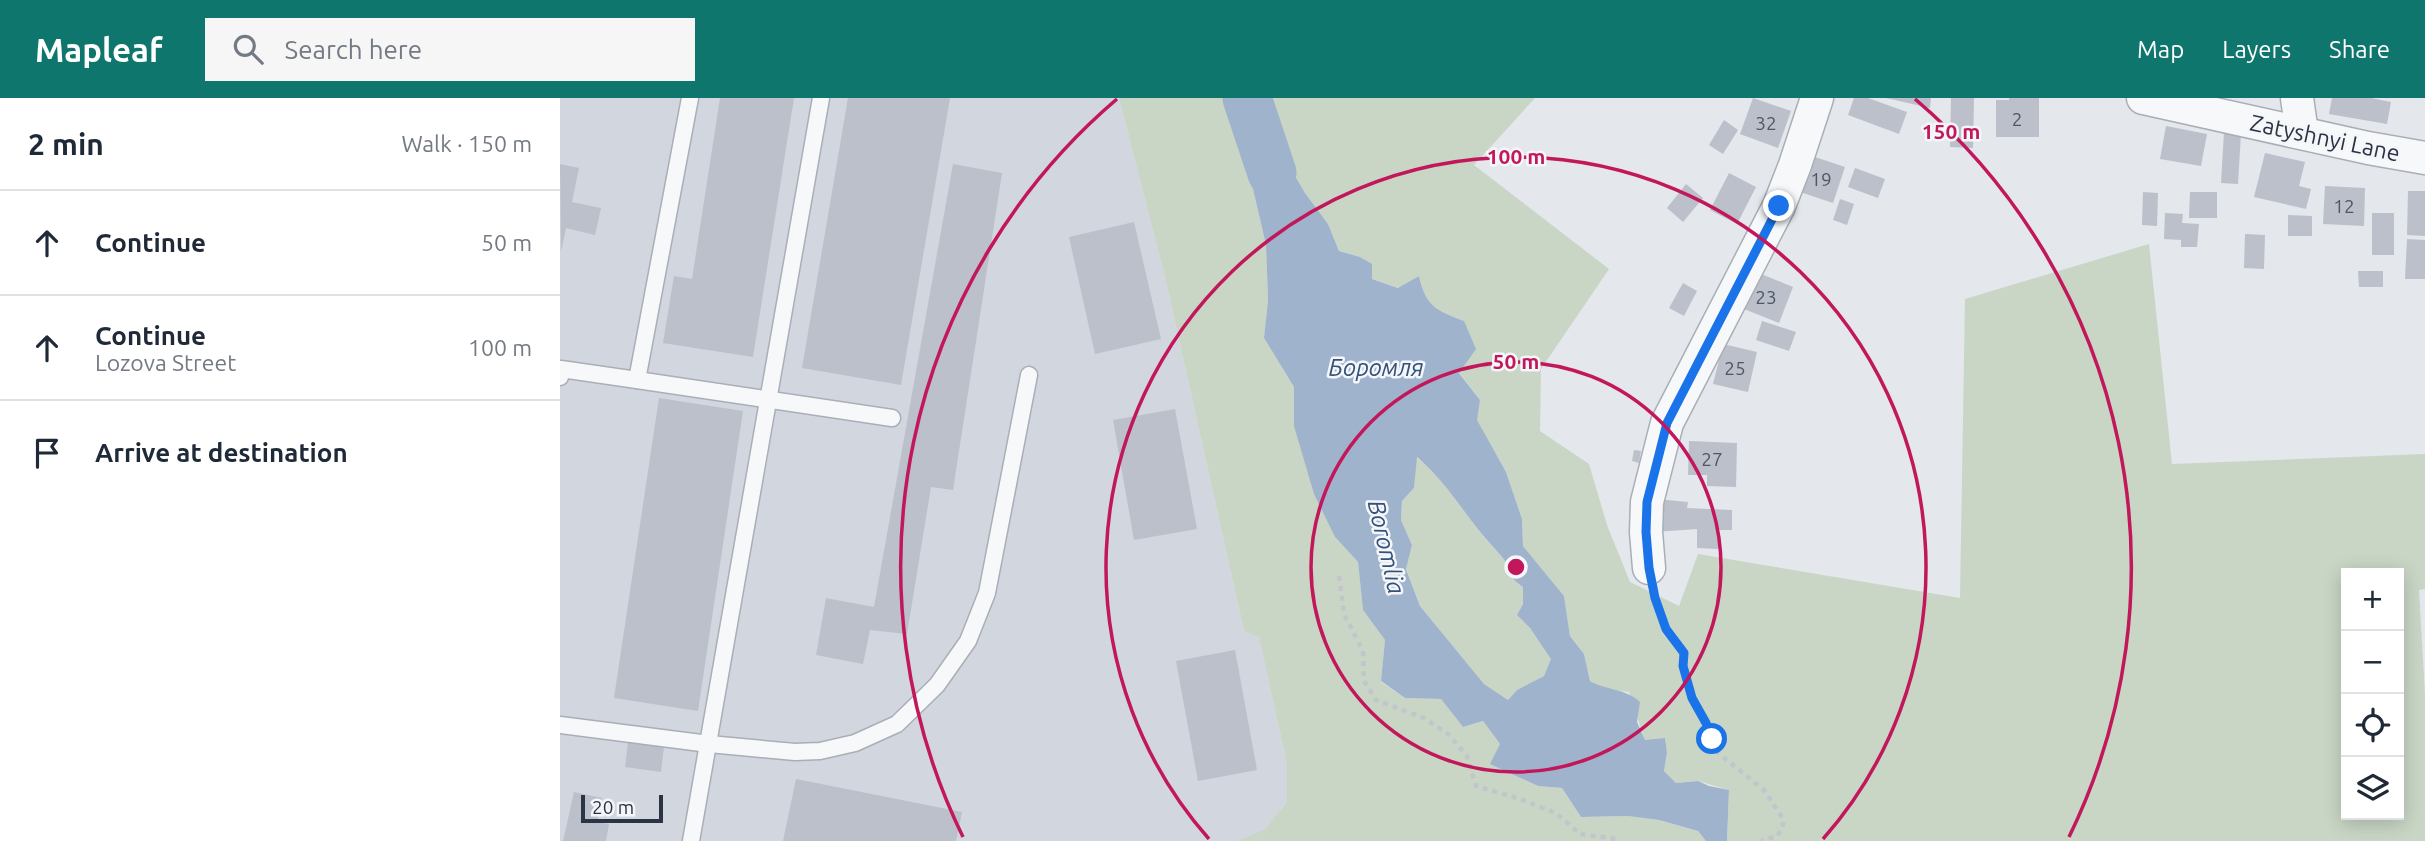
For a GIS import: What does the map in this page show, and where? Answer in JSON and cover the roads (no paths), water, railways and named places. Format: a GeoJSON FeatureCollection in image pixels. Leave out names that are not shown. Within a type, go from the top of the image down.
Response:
{"type":"FeatureCollection","features":[{"type":"Feature","properties":{"kind":"street"},"geometry":{"type":"LineString","coordinates":[[1649,568],[1647,502],[1667,423],[1779,206],[1816,98]]}},
{"type":"Feature","properties":{"kind":"street","name":"Zatyshnyi Lane"},"geometry":{"type":"LineString","coordinates":[[2143,98],[2425,158]]}},
{"type":"Feature","properties":{"kind":"street"},"geometry":{"type":"LineString","coordinates":[[2297,98],[2302,133]]}},
{"type":"Feature","properties":{"kind":"lane"},"geometry":{"type":"LineString","coordinates":[[637,380],[690,98]]}},
{"type":"Feature","properties":{"kind":"lane"},"geometry":{"type":"LineString","coordinates":[[691,841],[821,98]]}},
{"type":"Feature","properties":{"kind":"lane"},"geometry":{"type":"LineString","coordinates":[[560,377],[561,369],[892,418]]}},
{"type":"Feature","properties":{"kind":"lane"},"geometry":{"type":"LineString","coordinates":[[560,725],[795,752],[820,751],[855,743],[897,724],[937,685],[968,641],[987,593],[1029,375]]}},
{"type":"Feature","properties":{"kind":"water","name":"Боромля"},"geometry":{"type":"Polygon","coordinates":[[[1249,110],[1271,110],[1285,136],[1288,164],[1328,224],[1339,251],[1360,257],[1372,264],[1372,279],[1398,288],[1419,276],[1425,295],[1434,306],[1464,321],[1476,349],[1459,373],[1480,400],[1477,420],[1506,472],[1522,519],[1523,546],[1564,596],[1570,636],[1584,654],[1590,681],[1628,694],[1640,702],[1637,722],[1645,740],[1665,738],[1667,753],[1664,771],[1676,783],[1698,781],[1729,790],[1727,841],[1706,841],[1698,831],[1659,820],[1628,816],[1581,817],[1562,788],[1538,786],[1490,764],[1500,744],[1483,721],[1463,727],[1441,699],[1405,698],[1381,681],[1385,640],[1363,610],[1358,562],[1335,537],[1314,494],[1294,426],[1294,387],[1264,338],[1268,300],[1266,245],[1243,146],[1249,110]],[[1417,457],[1414,488],[1402,501],[1401,520],[1412,545],[1406,569],[1420,606],[1484,684],[1508,700],[1517,690],[1544,676],[1551,659],[1530,628],[1517,615],[1523,604],[1523,587],[1511,576],[1502,557],[1417,457]]]}},
{"type":"Feature","properties":{"kind":"waterway","name":"Boromlia"},"geometry":{"type":"LineString","coordinates":[[1247,98],[1272,173]]}}]}
